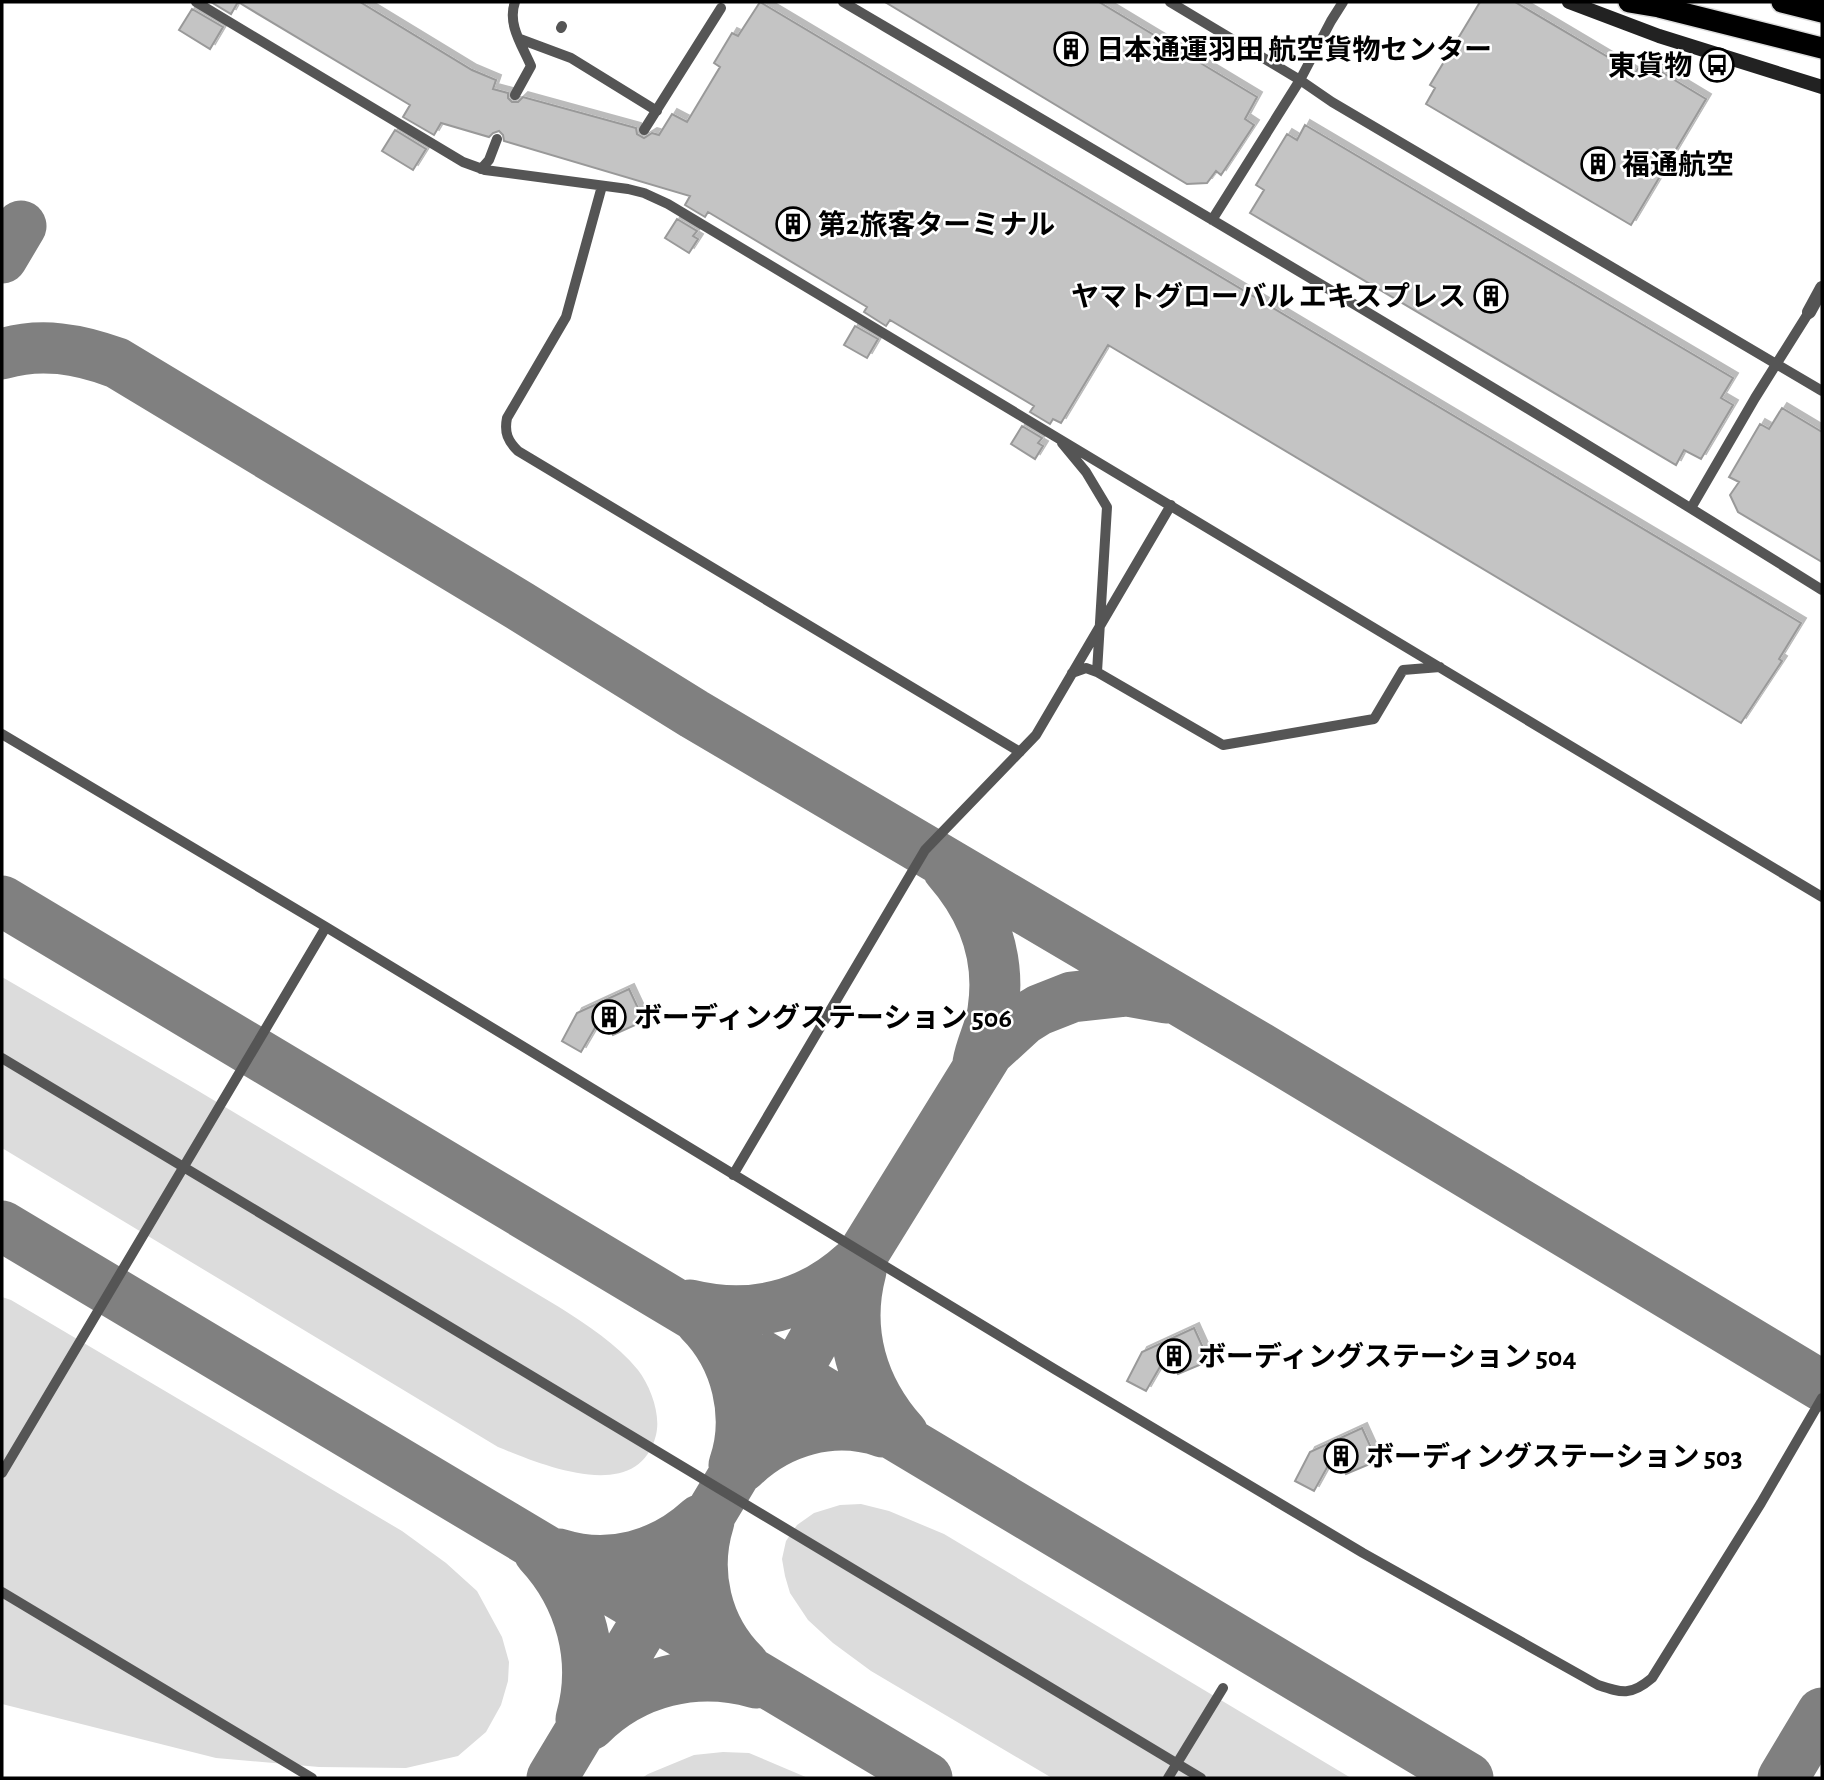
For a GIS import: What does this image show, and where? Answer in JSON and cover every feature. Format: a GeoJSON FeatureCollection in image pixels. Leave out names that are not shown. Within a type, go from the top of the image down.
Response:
{"type":"FeatureCollection","features":[{"type":"Feature","properties":{"kind":"highway"},"geometry":{"type":"LineString","coordinates":[[1629,2],[1822,48]]}},
{"type":"Feature","properties":{"kind":"highway"},"geometry":{"type":"LineString","coordinates":[[1782,2],[1822,12]]}},
{"type":"Feature","properties":{"kind":"street"},"geometry":{"type":"LineString","coordinates":[[1569,2],[1671,40],[1822,87]]}},
{"type":"Feature","properties":{"kind":"street"},"geometry":{"type":"LineString","coordinates":[[1809,312],[1822,288]]}},
{"type":"Feature","properties":{"kind":"lane"},"geometry":{"type":"LineString","coordinates":[[195,2],[463,162],[481,169],[602,186],[629,184],[668,204],[1822,897]]}},
{"type":"Feature","properties":{"kind":"lane"},"geometry":{"type":"LineString","coordinates":[[515,2],[512,22],[531,66],[515,95]]}},
{"type":"Feature","properties":{"kind":"lane"},"geometry":{"type":"LineString","coordinates":[[843,2],[1212,220],[1691,508],[1822,590]]}},
{"type":"Feature","properties":{"kind":"lane"},"geometry":{"type":"LineString","coordinates":[[1170,2],[1332,102],[1822,391]]}},
{"type":"Feature","properties":{"kind":"lane"},"geometry":{"type":"LineString","coordinates":[[1212,220],[1300,80],[1343,2]]}},
{"type":"Feature","properties":{"kind":"lane"},"geometry":{"type":"LineString","coordinates":[[644,130],[721,8]]}},
{"type":"Feature","properties":{"kind":"lane"},"geometry":{"type":"LineString","coordinates":[[520,38],[571,58],[657,111]]}},
{"type":"Feature","properties":{"kind":"lane"},"geometry":{"type":"LineString","coordinates":[[481,169],[489,160],[496,139]]}},
{"type":"Feature","properties":{"kind":"lane"},"geometry":{"type":"LineString","coordinates":[[602,186],[566,317],[506,418],[505,427],[510,442],[518,452],[1020,752]]}},
{"type":"Feature","properties":{"kind":"lane"},"geometry":{"type":"LineString","coordinates":[[1691,508],[1809,312]]}},
{"type":"Feature","properties":{"kind":"lane"},"geometry":{"type":"LineString","coordinates":[[1056,436],[1086,472],[1107,507],[1097,672]]}},
{"type":"Feature","properties":{"kind":"lane"},"geometry":{"type":"LineString","coordinates":[[733,1175],[925,850],[1035,735],[1171,505]]}},
{"type":"Feature","properties":{"kind":"lane"},"geometry":{"type":"LineString","coordinates":[[1072,673],[1086,668],[1097,672],[1223,745],[1374,719],[1402,670],[1440,667]]}},
{"type":"Feature","properties":{"kind":"lane"},"geometry":{"type":"LineString","coordinates":[[2,734],[1363,1553],[1598,1685],[1622,1693],[1639,1689],[1652,1678],[1761,1503],[1822,1398]]}},
{"type":"Feature","properties":{"kind":"lane"},"geometry":{"type":"LineString","coordinates":[[2,1472],[326,927]]}},
{"type":"Feature","properties":{"kind":"lane"},"geometry":{"type":"LineString","coordinates":[[2,1058],[1201,1778]]}},
{"type":"Feature","properties":{"kind":"lane"},"geometry":{"type":"LineString","coordinates":[[2,1592],[312,1778]]}},
{"type":"Feature","properties":{"kind":"lane"},"geometry":{"type":"LineString","coordinates":[[1168,1778],[1223,1688]]}},
{"type":"Feature","properties":{"kind":"shaded area"},"geometry":{"type":"Polygon","coordinates":[[[2,977],[559,1307],[601,1336],[638,1370],[651,1393],[657,1427],[646,1457],[630,1469],[610,1475],[587,1474],[539,1463],[498,1447],[2,1148],[2,977]]]}},
{"type":"Feature","properties":{"kind":"shaded area"},"geometry":{"type":"Polygon","coordinates":[[[2,1297],[402,1531],[446,1563],[477,1591],[502,1637],[509,1662],[508,1681],[501,1705],[486,1732],[458,1756],[406,1768],[319,1767],[216,1758],[2,1704],[2,1297]]]}},
{"type":"Feature","properties":{"kind":"shaded area"},"geometry":{"type":"Polygon","coordinates":[[[861,1504],[889,1511],[944,1534],[1351,1778],[1052,1778],[871,1671],[833,1643],[808,1620],[790,1593],[785,1576],[782,1559],[786,1541],[797,1525],[814,1513],[840,1505],[861,1504]]]}},
{"type":"Feature","properties":{"kind":"shaded area"},"geometry":{"type":"Polygon","coordinates":[[[749,1753],[808,1778],[642,1778],[694,1755],[749,1753]]]}},
{"type":"Feature","properties":{"kind":"building"},"geometry":{"type":"Polygon","coordinates":[[[211,2],[238,2],[231,14],[211,2]]]}},
{"type":"Feature","properties":{"kind":"building"},"geometry":{"type":"Polygon","coordinates":[[[238,2],[360,2],[472,70],[496,80],[493,89],[508,93],[512,102],[518,102],[523,97],[636,128],[637,134],[644,138],[652,133],[659,135],[672,114],[687,122],[720,67],[714,63],[732,33],[738,36],[760,2],[1801,623],[1779,659],[1782,661],[1741,723],[1108,345],[1061,423],[1053,419],[1050,424],[1030,412],[1034,406],[890,320],[886,326],[864,312],[867,307],[708,212],[705,217],[685,205],[690,196],[504,141],[499,131],[489,137],[441,123],[434,135],[403,117],[410,105],[238,2]]]}},
{"type":"Feature","properties":{"kind":"building","name":"日本通運羽田 航空貨物センター"},"geometry":{"type":"Polygon","coordinates":[[[885,2],[1099,2],[1257,97],[1245,119],[1254,125],[1221,175],[1216,171],[1207,183],[1187,184],[885,2]]]}},
{"type":"Feature","properties":{"kind":"building","name":"福通航空"},"geometry":{"type":"Polygon","coordinates":[[[1480,2],[1515,2],[1635,73],[1643,61],[1706,99],[1631,225],[1426,104],[1435,88],[1430,85],[1480,2]]]}},
{"type":"Feature","properties":{"kind":"building"},"geometry":{"type":"Polygon","coordinates":[[[192,9],[223,27],[210,49],[179,30],[192,9]]]}},
{"type":"Feature","properties":{"kind":"building","name":"ヤマトグローバル エキスプレス"},"geometry":{"type":"Polygon","coordinates":[[[1305,125],[1733,378],[1721,398],[1733,405],[1701,459],[1684,450],[1676,465],[1250,213],[1264,190],[1256,185],[1287,134],[1297,140],[1305,125]]]}},
{"type":"Feature","properties":{"kind":"building"},"geometry":{"type":"Polygon","coordinates":[[[395,130],[426,149],[413,170],[382,151],[395,130]]]}},
{"type":"Feature","properties":{"kind":"building"},"geometry":{"type":"Polygon","coordinates":[[[677,219],[697,231],[693,236],[698,239],[689,253],[665,238],[677,219]]]}},
{"type":"Feature","properties":{"kind":"building"},"geometry":{"type":"Polygon","coordinates":[[[855,326],[878,339],[867,358],[844,345],[855,326]]]}},
{"type":"Feature","properties":{"kind":"building"},"geometry":{"type":"Polygon","coordinates":[[[1782,408],[1822,432],[1822,562],[1738,512],[1730,495],[1739,482],[1729,477],[1760,424],[1769,429],[1782,408]]]}},
{"type":"Feature","properties":{"kind":"building"},"geometry":{"type":"Polygon","coordinates":[[[1022,426],[1042,438],[1038,443],[1043,446],[1035,459],[1011,444],[1022,426]]]}},
{"type":"Feature","properties":{"kind":"building","name":"ボーディングステーション 506"},"geometry":{"type":"Polygon","coordinates":[[[629,989],[644,1021],[613,1035],[603,1014],[581,1052],[562,1041],[577,1013],[629,989]]]}},
{"type":"Feature","properties":{"kind":"building","name":"ボーディングステーション 504"},"geometry":{"type":"Polygon","coordinates":[[[1194,1328],[1209,1361],[1178,1374],[1168,1353],[1146,1391],[1127,1381],[1142,1352],[1194,1328]]]}},
{"type":"Feature","properties":{"kind":"building","name":"ボーディングステーション 503"},"geometry":{"type":"Polygon","coordinates":[[[1362,1428],[1377,1461],[1346,1474],[1335,1453],[1314,1491],[1295,1481],[1310,1452],[1362,1428]]]}},
{"type":"Feature","properties":{"kind":"taxiway"},"geometry":{"type":"LineString","coordinates":[[2,258],[21,226]]}},
{"type":"Feature","properties":{"kind":"taxiway"},"geometry":{"type":"LineString","coordinates":[[2,354],[31,348],[60,349],[117,363],[694,714],[1262,1049],[1822,1386]]}},
{"type":"Feature","properties":{"kind":"taxiway"},"geometry":{"type":"LineString","coordinates":[[948,869],[980,917],[992,953],[995,990],[993,1010],[978,1063]]}},
{"type":"Feature","properties":{"kind":"taxiway"},"geometry":{"type":"LineString","coordinates":[[2,901],[1468,1778]]}},
{"type":"Feature","properties":{"kind":"taxiway"},"geometry":{"type":"LineString","coordinates":[[552,1778],[794,1375],[863,1254],[988,1052],[1023,1020],[1039,1010],[1072,997],[1127,991],[1166,998]]}},
{"type":"Feature","properties":{"kind":"taxiway"},"geometry":{"type":"LineString","coordinates":[[2,1226],[927,1778]]}},
{"type":"Feature","properties":{"kind":"taxiway"},"geometry":{"type":"LineString","coordinates":[[690,1305],[734,1311],[777,1306],[817,1290],[854,1264]]}},
{"type":"Feature","properties":{"kind":"taxiway"},"geometry":{"type":"LineString","coordinates":[[861,1271],[855,1315],[861,1358],[877,1398],[903,1434]]}},
{"type":"Feature","properties":{"kind":"taxiway"},"geometry":{"type":"LineString","coordinates":[[700,1321],[723,1352],[737,1388],[741,1427],[734,1465]]}},
{"type":"Feature","properties":{"kind":"taxiway"},"geometry":{"type":"LineString","coordinates":[[742,1467],[773,1444],[808,1430],[845,1425],[883,1432]]}},
{"type":"Feature","properties":{"kind":"taxiway"},"geometry":{"type":"LineString","coordinates":[[559,1554],[597,1560],[634,1556],[669,1542],[700,1520]]}},
{"type":"Feature","properties":{"kind":"taxiway"},"geometry":{"type":"LineString","coordinates":[[709,1521],[702,1560],[706,1598],[720,1634],[744,1665]]}},
{"type":"Feature","properties":{"kind":"taxiway"},"geometry":{"type":"LineString","coordinates":[[539,1552],[566,1589],[582,1630],[588,1674],[581,1719]]}},
{"type":"Feature","properties":{"kind":"taxiway"},"geometry":{"type":"LineString","coordinates":[[590,1725],[626,1697],[667,1681],[711,1676],[756,1683]]}},
{"type":"Feature","properties":{"kind":"taxiway"},"geometry":{"type":"LineString","coordinates":[[1783,1778],[1822,1713]]}},
{"type":"Feature","properties":{"kind":"place","name":"日本通運羽田 航空貨物センター"},"geometry":{"type":"Point","coordinates":[1071,49]}},
{"type":"Feature","properties":{"kind":"place","name":"東貨物"},"geometry":{"type":"Point","coordinates":[1717,65]}},
{"type":"Feature","properties":{"kind":"place","name":"福通航空"},"geometry":{"type":"Point","coordinates":[1598,164]}},
{"type":"Feature","properties":{"kind":"place","name":"第2旅客ターミナル"},"geometry":{"type":"Point","coordinates":[793,224]}},
{"type":"Feature","properties":{"kind":"place","name":"ヤマトグローバル エキスプレス"},"geometry":{"type":"Point","coordinates":[1491,296]}},
{"type":"Feature","properties":{"kind":"place","name":"ボーディングステーション 506"},"geometry":{"type":"Point","coordinates":[609,1017]}},
{"type":"Feature","properties":{"kind":"place","name":"ボーディングステーション 504"},"geometry":{"type":"Point","coordinates":[1174,1356]}},
{"type":"Feature","properties":{"kind":"place","name":"ボーディングステーション 503"},"geometry":{"type":"Point","coordinates":[1341,1456]}}]}
